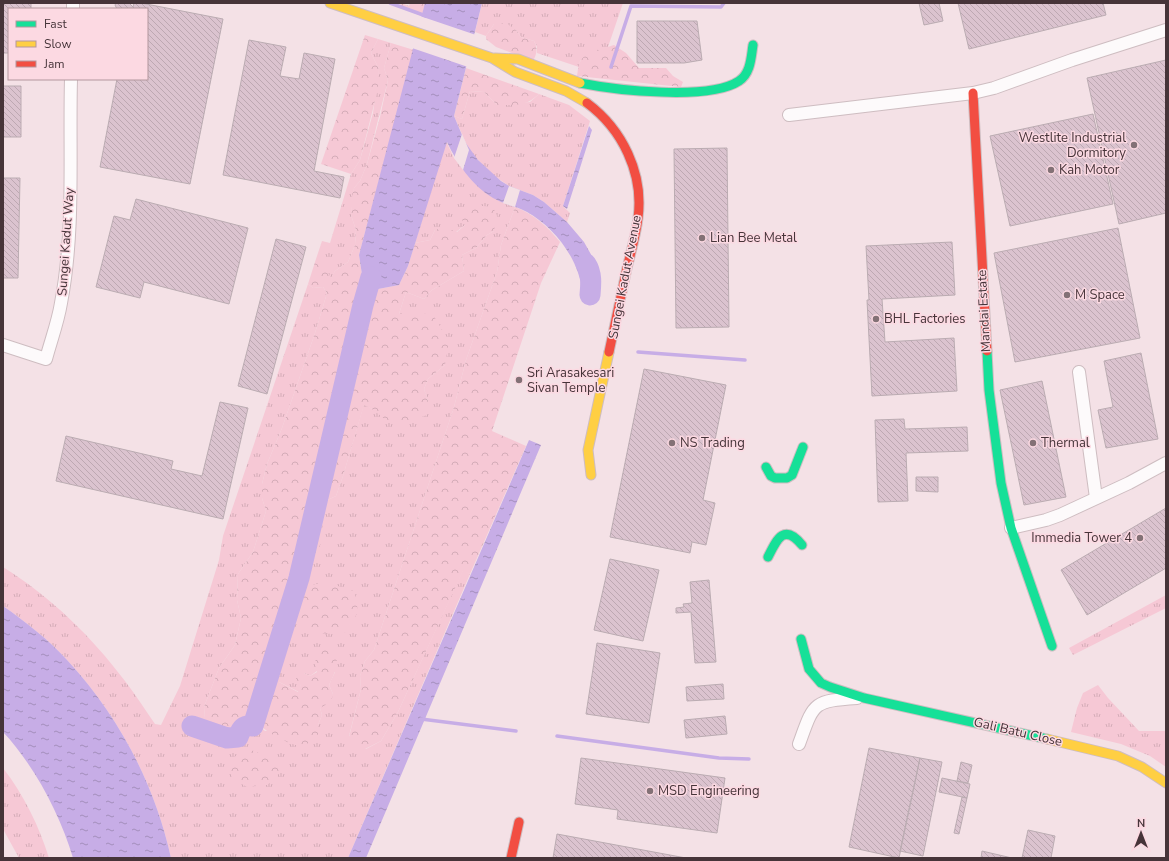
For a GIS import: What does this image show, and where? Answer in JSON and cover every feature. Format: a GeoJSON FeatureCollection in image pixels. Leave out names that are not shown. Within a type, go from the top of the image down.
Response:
{"type":"FeatureCollection","features":[{"type":"Feature","properties":{"kind":"street","name":"Sungei Kadut Avenue"},"geometry":{"type":"LineString","coordinates":[[330,3],[479,53],[492,58],[514,71],[573,94],[602,115],[618,136],[629,156],[634,170],[637,185],[638,217],[588,450],[591,475]]}},
{"type":"Feature","properties":{"kind":"street"},"geometry":{"type":"LineString","coordinates":[[789,115],[972,93],[994,88],[1072,60],[1166,30]]}},
{"type":"Feature","properties":{"kind":"street","name":"Sungei Kadut Avenue"},"geometry":{"type":"LineString","coordinates":[[492,58],[518,59],[580,83],[614,89],[668,92],[701,91],[730,85],[738,81],[747,73],[751,62],[753,45]]}},
{"type":"Feature","properties":{"kind":"street","name":"Sungei Kadut Way"},"geometry":{"type":"LineString","coordinates":[[3,345],[46,359],[61,304],[70,218],[71,80]]}},
{"type":"Feature","properties":{"kind":"street","name":"Mandai Estate"},"geometry":{"type":"LineString","coordinates":[[972,93],[989,390],[1000,483],[1011,528],[1052,646]]}},
{"type":"Feature","properties":{"kind":"street"},"geometry":{"type":"LineString","coordinates":[[1079,372],[1096,498]]}},
{"type":"Feature","properties":{"kind":"street"},"geometry":{"type":"LineString","coordinates":[[766,467],[771,476],[775,478],[787,478],[792,475],[802,447]]}},
{"type":"Feature","properties":{"kind":"street"},"geometry":{"type":"LineString","coordinates":[[1011,528],[1046,520],[1129,483],[1166,463]]}},
{"type":"Feature","properties":{"kind":"street"},"geometry":{"type":"LineString","coordinates":[[768,557],[778,538],[783,535],[790,534],[794,536],[802,546]]}},
{"type":"Feature","properties":{"kind":"street","name":"Gali Batu Close"},"geometry":{"type":"LineString","coordinates":[[801,638],[809,669],[821,683],[864,698],[1056,740],[1118,756],[1142,767],[1166,784]]}},
{"type":"Feature","properties":{"kind":"street","name":"Gali Batu Close"},"geometry":{"type":"LineString","coordinates":[[798,744],[810,713],[819,704],[832,700],[864,698]]}},
{"type":"Feature","properties":{"kind":"street"},"geometry":{"type":"LineString","coordinates":[[511,858],[519,822]]}},
{"type":"Feature","properties":{"kind":"green space"},"geometry":{"type":"Polygon","coordinates":[[[401,3],[409,6],[410,3],[425,3],[422,16],[400,8],[401,3]]]}},
{"type":"Feature","properties":{"kind":"green space"},"geometry":{"type":"Polygon","coordinates":[[[482,3],[623,3],[608,47],[592,53],[580,61],[579,67],[537,53],[537,47],[534,41],[521,37],[516,30],[494,24],[486,36],[475,32],[482,3]]]}},
{"type":"Feature","properties":{"kind":"green space"},"geometry":{"type":"Polygon","coordinates":[[[506,23],[516,30],[521,37],[534,41],[536,51],[533,61],[496,47],[486,39],[486,36],[494,24],[506,23]]]}},
{"type":"Feature","properties":{"kind":"green space"},"geometry":{"type":"Polygon","coordinates":[[[365,35],[378,39],[371,53],[379,69],[378,89],[360,160],[351,174],[321,164],[365,35]]]}},
{"type":"Feature","properties":{"kind":"green space"},"geometry":{"type":"Polygon","coordinates":[[[378,39],[391,43],[384,68],[388,80],[367,164],[360,181],[354,188],[351,215],[356,230],[355,245],[348,262],[335,271],[331,279],[315,262],[322,241],[330,243],[351,174],[360,160],[373,113],[379,69],[371,53],[378,39]]]}},
{"type":"Feature","properties":{"kind":"green space"},"geometry":{"type":"Polygon","coordinates":[[[391,43],[414,50],[359,255],[363,281],[360,304],[366,306],[373,290],[399,285],[408,266],[415,243],[430,240],[435,230],[445,227],[457,232],[465,225],[461,218],[472,205],[493,207],[497,216],[494,231],[487,235],[476,248],[462,255],[464,271],[432,290],[424,299],[406,292],[399,314],[432,313],[449,341],[445,365],[428,379],[424,389],[428,401],[427,415],[408,422],[390,423],[372,409],[364,405],[336,496],[323,502],[319,512],[323,522],[320,545],[306,570],[291,581],[283,596],[280,629],[283,644],[270,682],[279,682],[298,692],[301,684],[296,680],[297,672],[310,676],[317,672],[315,661],[324,649],[334,649],[337,658],[335,672],[329,685],[333,694],[331,702],[320,708],[322,715],[318,725],[318,737],[302,747],[275,736],[251,718],[244,719],[235,729],[215,726],[205,718],[204,707],[219,668],[235,645],[241,618],[237,600],[238,574],[253,552],[266,511],[262,498],[262,484],[267,464],[282,428],[315,333],[327,293],[323,287],[313,288],[308,284],[315,262],[323,264],[331,278],[335,271],[348,262],[355,245],[356,230],[351,215],[352,197],[354,188],[360,181],[367,164],[380,117],[388,80],[384,68],[391,43]]]}},
{"type":"Feature","properties":{"kind":"green space"},"geometry":{"type":"Polygon","coordinates":[[[614,45],[626,53],[639,68],[666,68],[673,76],[683,82],[681,87],[577,76],[579,63],[587,54],[614,45]]]}},
{"type":"Feature","properties":{"kind":"green space"},"geometry":{"type":"Polygon","coordinates":[[[466,68],[539,94],[525,103],[515,105],[497,105],[484,92],[470,91],[462,119],[454,116],[466,68]]]}},
{"type":"Feature","properties":{"kind":"green space"},"geometry":{"type":"Polygon","coordinates":[[[470,91],[484,92],[497,105],[530,102],[539,94],[569,105],[590,121],[563,206],[570,213],[567,222],[544,202],[533,195],[509,186],[493,175],[469,150],[454,116],[462,119],[470,91]]]}},
{"type":"Feature","properties":{"kind":"green space"},"geometry":{"type":"Polygon","coordinates":[[[446,141],[454,158],[503,203],[515,207],[501,245],[497,272],[466,360],[454,407],[374,650],[365,661],[360,676],[361,689],[349,736],[366,749],[381,741],[398,712],[463,570],[470,574],[348,858],[171,858],[164,831],[145,778],[119,728],[86,682],[61,653],[20,618],[3,606],[3,567],[54,604],[84,633],[112,664],[155,724],[161,725],[180,686],[219,560],[223,536],[308,284],[313,288],[323,287],[327,293],[315,333],[282,428],[267,464],[262,484],[262,498],[266,511],[253,552],[238,574],[237,600],[241,618],[235,645],[219,668],[204,707],[205,718],[251,718],[265,731],[318,725],[322,715],[320,708],[333,694],[329,685],[335,672],[317,671],[310,676],[304,673],[299,692],[279,682],[270,683],[283,644],[280,629],[283,596],[291,581],[306,570],[323,522],[319,512],[323,502],[336,496],[364,404],[372,409],[428,401],[424,389],[428,379],[445,365],[399,314],[406,292],[424,299],[432,290],[464,271],[462,255],[476,248],[487,235],[494,231],[465,225],[456,232],[435,230],[430,240],[415,243],[446,141]]]}},
{"type":"Feature","properties":{"kind":"green space"},"geometry":{"type":"Polygon","coordinates":[[[515,207],[540,221],[560,242],[541,283],[492,431],[526,446],[470,574],[463,571],[398,712],[381,741],[365,749],[356,749],[349,737],[361,689],[360,676],[365,661],[374,650],[454,407],[466,360],[497,272],[501,245],[515,207]]]}},
{"type":"Feature","properties":{"kind":"green space"},"geometry":{"type":"Polygon","coordinates":[[[316,584],[331,584],[354,591],[357,603],[357,613],[346,632],[333,634],[323,633],[314,631],[302,625],[300,610],[304,596],[308,586],[316,584]]]}},
{"type":"Feature","properties":{"kind":"green space"},"geometry":{"type":"Polygon","coordinates":[[[1166,595],[1166,608],[1073,655],[1069,648],[1166,595]]]}},
{"type":"Feature","properties":{"kind":"green space"},"geometry":{"type":"Polygon","coordinates":[[[1098,685],[1139,731],[1166,731],[1166,767],[1150,756],[1121,744],[1071,732],[1077,708],[1083,693],[1098,685]]]}},
{"type":"Feature","properties":{"kind":"green space"},"geometry":{"type":"Polygon","coordinates":[[[248,749],[276,759],[280,770],[276,778],[267,785],[247,787],[232,778],[231,763],[233,759],[248,749]]]}},
{"type":"Feature","properties":{"kind":"green space"},"geometry":{"type":"Polygon","coordinates":[[[3,768],[18,789],[30,811],[41,834],[49,858],[19,858],[3,829],[3,768]]]}},
{"type":"Feature","properties":{"kind":"water"},"geometry":{"type":"Polygon","coordinates":[[[425,3],[482,3],[454,116],[465,142],[478,160],[501,181],[509,186],[533,195],[544,202],[567,222],[584,242],[593,258],[598,279],[597,292],[582,292],[580,280],[571,257],[556,235],[547,226],[527,212],[497,200],[485,193],[471,180],[460,166],[447,142],[408,266],[399,285],[373,290],[366,306],[360,304],[363,281],[359,255],[425,3]]]}},
{"type":"Feature","properties":{"kind":"water"},"geometry":{"type":"Polygon","coordinates":[[[589,126],[592,130],[567,209],[563,206],[589,126]]]}},
{"type":"Feature","properties":{"kind":"water"},"geometry":{"type":"Polygon","coordinates":[[[529,440],[541,445],[366,858],[348,858],[529,440]]]}},
{"type":"Feature","properties":{"kind":"water"},"geometry":{"type":"Polygon","coordinates":[[[3,606],[20,618],[61,653],[86,682],[119,728],[145,778],[164,831],[171,858],[73,858],[61,824],[45,791],[25,759],[3,732],[3,606]]]}},
{"type":"Feature","properties":{"kind":"pier"},"geometry":{"type":"Polygon","coordinates":[[[420,16],[476,35],[468,67],[412,48],[420,16]]]}},
{"type":"Feature","properties":{"kind":"pier"},"geometry":{"type":"Polygon","coordinates":[[[462,134],[469,150],[463,170],[454,158],[462,134]]]}},
{"type":"Feature","properties":{"kind":"pier"},"geometry":{"type":"Polygon","coordinates":[[[509,186],[520,190],[515,207],[503,203],[509,186]]]}},
{"type":"Feature","properties":{"kind":"building"},"geometry":{"type":"Polygon","coordinates":[[[3,3],[31,3],[31,8],[8,8],[8,53],[3,53],[3,3]]]}},
{"type":"Feature","properties":{"kind":"building"},"geometry":{"type":"Polygon","coordinates":[[[116,3],[129,3],[133,7],[134,3],[141,3],[223,19],[190,184],[100,167],[117,80],[148,80],[148,8],[116,8],[116,3]]]}},
{"type":"Feature","properties":{"kind":"building"},"geometry":{"type":"Polygon","coordinates":[[[919,3],[939,3],[943,21],[924,25],[919,3]]]}},
{"type":"Feature","properties":{"kind":"building"},"geometry":{"type":"Polygon","coordinates":[[[958,3],[1103,3],[1106,15],[969,49],[958,3]]]}},
{"type":"Feature","properties":{"kind":"building"},"geometry":{"type":"Polygon","coordinates":[[[637,21],[697,21],[702,60],[684,63],[637,63],[637,21]]]}},
{"type":"Feature","properties":{"kind":"building"},"geometry":{"type":"Polygon","coordinates":[[[249,40],[286,47],[280,76],[299,79],[304,53],[335,59],[314,171],[344,177],[340,198],[223,175],[249,40]]]}},
{"type":"Feature","properties":{"kind":"building","name":"Westlite Industrial Dormitory"},"geometry":{"type":"Polygon","coordinates":[[[1166,60],[1166,213],[1119,224],[1087,78],[1166,60]]]}},
{"type":"Feature","properties":{"kind":"building"},"geometry":{"type":"Polygon","coordinates":[[[3,86],[21,86],[21,137],[3,137],[3,86]]]}},
{"type":"Feature","properties":{"kind":"building","name":"Kah Motor"},"geometry":{"type":"Polygon","coordinates":[[[1093,114],[1113,204],[1010,226],[990,136],[1093,114]]]}},
{"type":"Feature","properties":{"kind":"building","name":"Lian Bee Metal"},"geometry":{"type":"Polygon","coordinates":[[[727,148],[729,327],[676,328],[674,149],[727,148]]]}},
{"type":"Feature","properties":{"kind":"building"},"geometry":{"type":"Polygon","coordinates":[[[3,178],[20,178],[18,278],[3,278],[3,178]]]}},
{"type":"Feature","properties":{"kind":"building"},"geometry":{"type":"Polygon","coordinates":[[[136,199],[248,228],[229,304],[144,282],[140,298],[96,287],[114,216],[130,220],[136,199]]]}},
{"type":"Feature","properties":{"kind":"building","name":"M Space"},"geometry":{"type":"Polygon","coordinates":[[[1118,228],[1140,338],[1015,362],[994,253],[1118,228]]]}},
{"type":"Feature","properties":{"kind":"building"},"geometry":{"type":"Polygon","coordinates":[[[276,239],[306,247],[267,394],[238,386],[276,239]]]}},
{"type":"Feature","properties":{"kind":"building","name":"BHL Factories"},"geometry":{"type":"Polygon","coordinates":[[[952,242],[955,295],[882,299],[885,342],[954,338],[957,391],[872,396],[866,246],[952,242]]]}},
{"type":"Feature","properties":{"kind":"building"},"geometry":{"type":"Polygon","coordinates":[[[1141,353],[1158,439],[1106,448],[1098,410],[1113,407],[1104,361],[1141,353]]]}},
{"type":"Feature","properties":{"kind":"building","name":"NS Trading"},"geometry":{"type":"Polygon","coordinates":[[[644,369],[726,385],[703,500],[715,503],[706,545],[692,542],[690,553],[610,537],[644,369]]]}},
{"type":"Feature","properties":{"kind":"building","name":"Thermal"},"geometry":{"type":"Polygon","coordinates":[[[1042,381],[1066,497],[1024,505],[1000,390],[1042,381]]]}},
{"type":"Feature","properties":{"kind":"building"},"geometry":{"type":"Polygon","coordinates":[[[220,402],[248,408],[223,519],[56,481],[66,436],[173,461],[171,469],[202,476],[220,402]]]}},
{"type":"Feature","properties":{"kind":"building"},"geometry":{"type":"Polygon","coordinates":[[[904,419],[905,429],[967,427],[968,451],[906,453],[908,501],[878,502],[875,420],[904,419]]]}},
{"type":"Feature","properties":{"kind":"building"},"geometry":{"type":"Polygon","coordinates":[[[916,477],[938,477],[938,492],[916,491],[916,477]]]}},
{"type":"Feature","properties":{"kind":"building","name":"Immedia Tower 4"},"geometry":{"type":"Polygon","coordinates":[[[1166,508],[1166,568],[1087,615],[1061,570],[1166,508]]]}},
{"type":"Feature","properties":{"kind":"building"},"geometry":{"type":"Polygon","coordinates":[[[610,559],[659,570],[643,641],[594,630],[610,559]]]}},
{"type":"Feature","properties":{"kind":"building"},"geometry":{"type":"Polygon","coordinates":[[[709,580],[716,662],[695,663],[691,612],[676,613],[676,608],[684,607],[683,604],[692,603],[690,582],[709,580]]]}},
{"type":"Feature","properties":{"kind":"building"},"geometry":{"type":"Polygon","coordinates":[[[597,643],[660,653],[649,723],[586,714],[597,643]]]}},
{"type":"Feature","properties":{"kind":"building"},"geometry":{"type":"Polygon","coordinates":[[[723,684],[724,699],[687,701],[686,687],[723,684]]]}},
{"type":"Feature","properties":{"kind":"building"},"geometry":{"type":"Polygon","coordinates":[[[725,716],[727,734],[686,738],[684,720],[725,716]]]}},
{"type":"Feature","properties":{"kind":"building"},"geometry":{"type":"Polygon","coordinates":[[[869,748],[920,758],[899,858],[849,847],[869,748]]]}},
{"type":"Feature","properties":{"kind":"building","name":"MSD Engineering"},"geometry":{"type":"Polygon","coordinates":[[[581,758],[725,778],[717,833],[617,819],[618,810],[575,804],[581,758]]]}},
{"type":"Feature","properties":{"kind":"building"},"geometry":{"type":"Polygon","coordinates":[[[920,758],[942,762],[923,856],[900,851],[920,758]]]}},
{"type":"Feature","properties":{"kind":"building"},"geometry":{"type":"Polygon","coordinates":[[[961,762],[972,765],[968,783],[957,781],[961,762]]]}},
{"type":"Feature","properties":{"kind":"building"},"geometry":{"type":"Polygon","coordinates":[[[942,778],[970,784],[967,798],[939,792],[942,778]]]}},
{"type":"Feature","properties":{"kind":"building"},"geometry":{"type":"Polygon","coordinates":[[[962,797],[967,798],[959,834],[954,833],[962,797]]]}},
{"type":"Feature","properties":{"kind":"building"},"geometry":{"type":"Polygon","coordinates":[[[1028,830],[1055,836],[1051,858],[1022,858],[1028,830]]]}},
{"type":"Feature","properties":{"kind":"building"},"geometry":{"type":"Polygon","coordinates":[[[557,834],[686,858],[553,858],[557,834]]]}},
{"type":"Feature","properties":{"kind":"building"},"geometry":{"type":"Polygon","coordinates":[[[982,851],[1012,858],[981,858],[982,851]]]}},
{"type":"Feature","properties":{"kind":"waterway"},"geometry":{"type":"LineString","coordinates":[[390,3],[426,16]]}},
{"type":"Feature","properties":{"kind":"waterway"},"geometry":{"type":"LineString","coordinates":[[611,67],[631,6],[721,7],[724,3]]}},
{"type":"Feature","properties":{"kind":"waterway"},"geometry":{"type":"LineString","coordinates":[[586,264],[590,275],[590,295]]}},
{"type":"Feature","properties":{"kind":"waterway"},"geometry":{"type":"LineString","coordinates":[[192,726],[227,738],[238,737],[243,728],[253,726],[299,578],[363,305],[371,277]]}},
{"type":"Feature","properties":{"kind":"waterway"},"geometry":{"type":"LineString","coordinates":[[638,352],[745,360]]}},
{"type":"Feature","properties":{"kind":"waterway"},"geometry":{"type":"LineString","coordinates":[[421,719],[516,731]]}},
{"type":"Feature","properties":{"kind":"waterway"},"geometry":{"type":"LineString","coordinates":[[557,736],[719,758],[749,759]]}},
{"type":"Feature","properties":{"kind":"traffic: fast"},"geometry":{"type":"LineString","coordinates":[[580,83],[638,91],[661,92],[706,91],[725,87],[739,81],[746,74],[750,64],[753,45]]}},
{"type":"Feature","properties":{"kind":"traffic: fast"},"geometry":{"type":"LineString","coordinates":[[987,351],[989,390],[1001,483],[1011,528],[1052,646]]}},
{"type":"Feature","properties":{"kind":"traffic: fast"},"geometry":{"type":"LineString","coordinates":[[766,467],[771,476],[775,478],[787,478],[792,475],[803,447]]}},
{"type":"Feature","properties":{"kind":"traffic: fast"},"geometry":{"type":"LineString","coordinates":[[768,557],[778,539],[786,534],[796,538],[802,545]]}},
{"type":"Feature","properties":{"kind":"traffic: fast"},"geometry":{"type":"LineString","coordinates":[[801,639],[809,669],[821,683],[830,687],[864,698],[1047,739]]}},
{"type":"Feature","properties":{"kind":"traffic: slow"},"geometry":{"type":"LineString","coordinates":[[330,3],[492,58],[515,72],[566,91],[587,103]]}},
{"type":"Feature","properties":{"kind":"traffic: slow"},"geometry":{"type":"LineString","coordinates":[[495,58],[518,59],[580,83]]}},
{"type":"Feature","properties":{"kind":"traffic: slow"},"geometry":{"type":"LineString","coordinates":[[591,475],[588,450],[609,352]]}},
{"type":"Feature","properties":{"kind":"traffic: slow"},"geometry":{"type":"LineString","coordinates":[[1047,739],[1118,756],[1142,767],[1166,783]]}},
{"type":"Feature","properties":{"kind":"traffic: jam"},"geometry":{"type":"LineString","coordinates":[[973,93],[987,351]]}},
{"type":"Feature","properties":{"kind":"traffic: jam"},"geometry":{"type":"LineString","coordinates":[[587,103],[611,126],[628,153],[634,169],[639,201],[636,231],[609,352]]}},
{"type":"Feature","properties":{"kind":"traffic: jam"},"geometry":{"type":"LineString","coordinates":[[511,858],[519,822]]}},
{"type":"Feature","properties":{"kind":"place","name":"Westlite Industrial Dormitory"},"geometry":{"type":"Point","coordinates":[1134,145]}},
{"type":"Feature","properties":{"kind":"place","name":"Kah Motor"},"geometry":{"type":"Point","coordinates":[1051,170]}},
{"type":"Feature","properties":{"kind":"place","name":"Lian Bee Metal"},"geometry":{"type":"Point","coordinates":[702,238]}},
{"type":"Feature","properties":{"kind":"place","name":"M Space"},"geometry":{"type":"Point","coordinates":[1067,295]}},
{"type":"Feature","properties":{"kind":"place","name":"BHL Factories"},"geometry":{"type":"Point","coordinates":[876,319]}},
{"type":"Feature","properties":{"kind":"place","name":"Sri Arasakesari Sivan Temple"},"geometry":{"type":"Point","coordinates":[519,380]}},
{"type":"Feature","properties":{"kind":"place","name":"NS Trading"},"geometry":{"type":"Point","coordinates":[672,443]}},
{"type":"Feature","properties":{"kind":"place","name":"Thermal"},"geometry":{"type":"Point","coordinates":[1033,443]}},
{"type":"Feature","properties":{"kind":"place","name":"Immedia Tower 4"},"geometry":{"type":"Point","coordinates":[1140,538]}},
{"type":"Feature","properties":{"kind":"place","name":"MSD Engineering"},"geometry":{"type":"Point","coordinates":[650,791]}}]}
